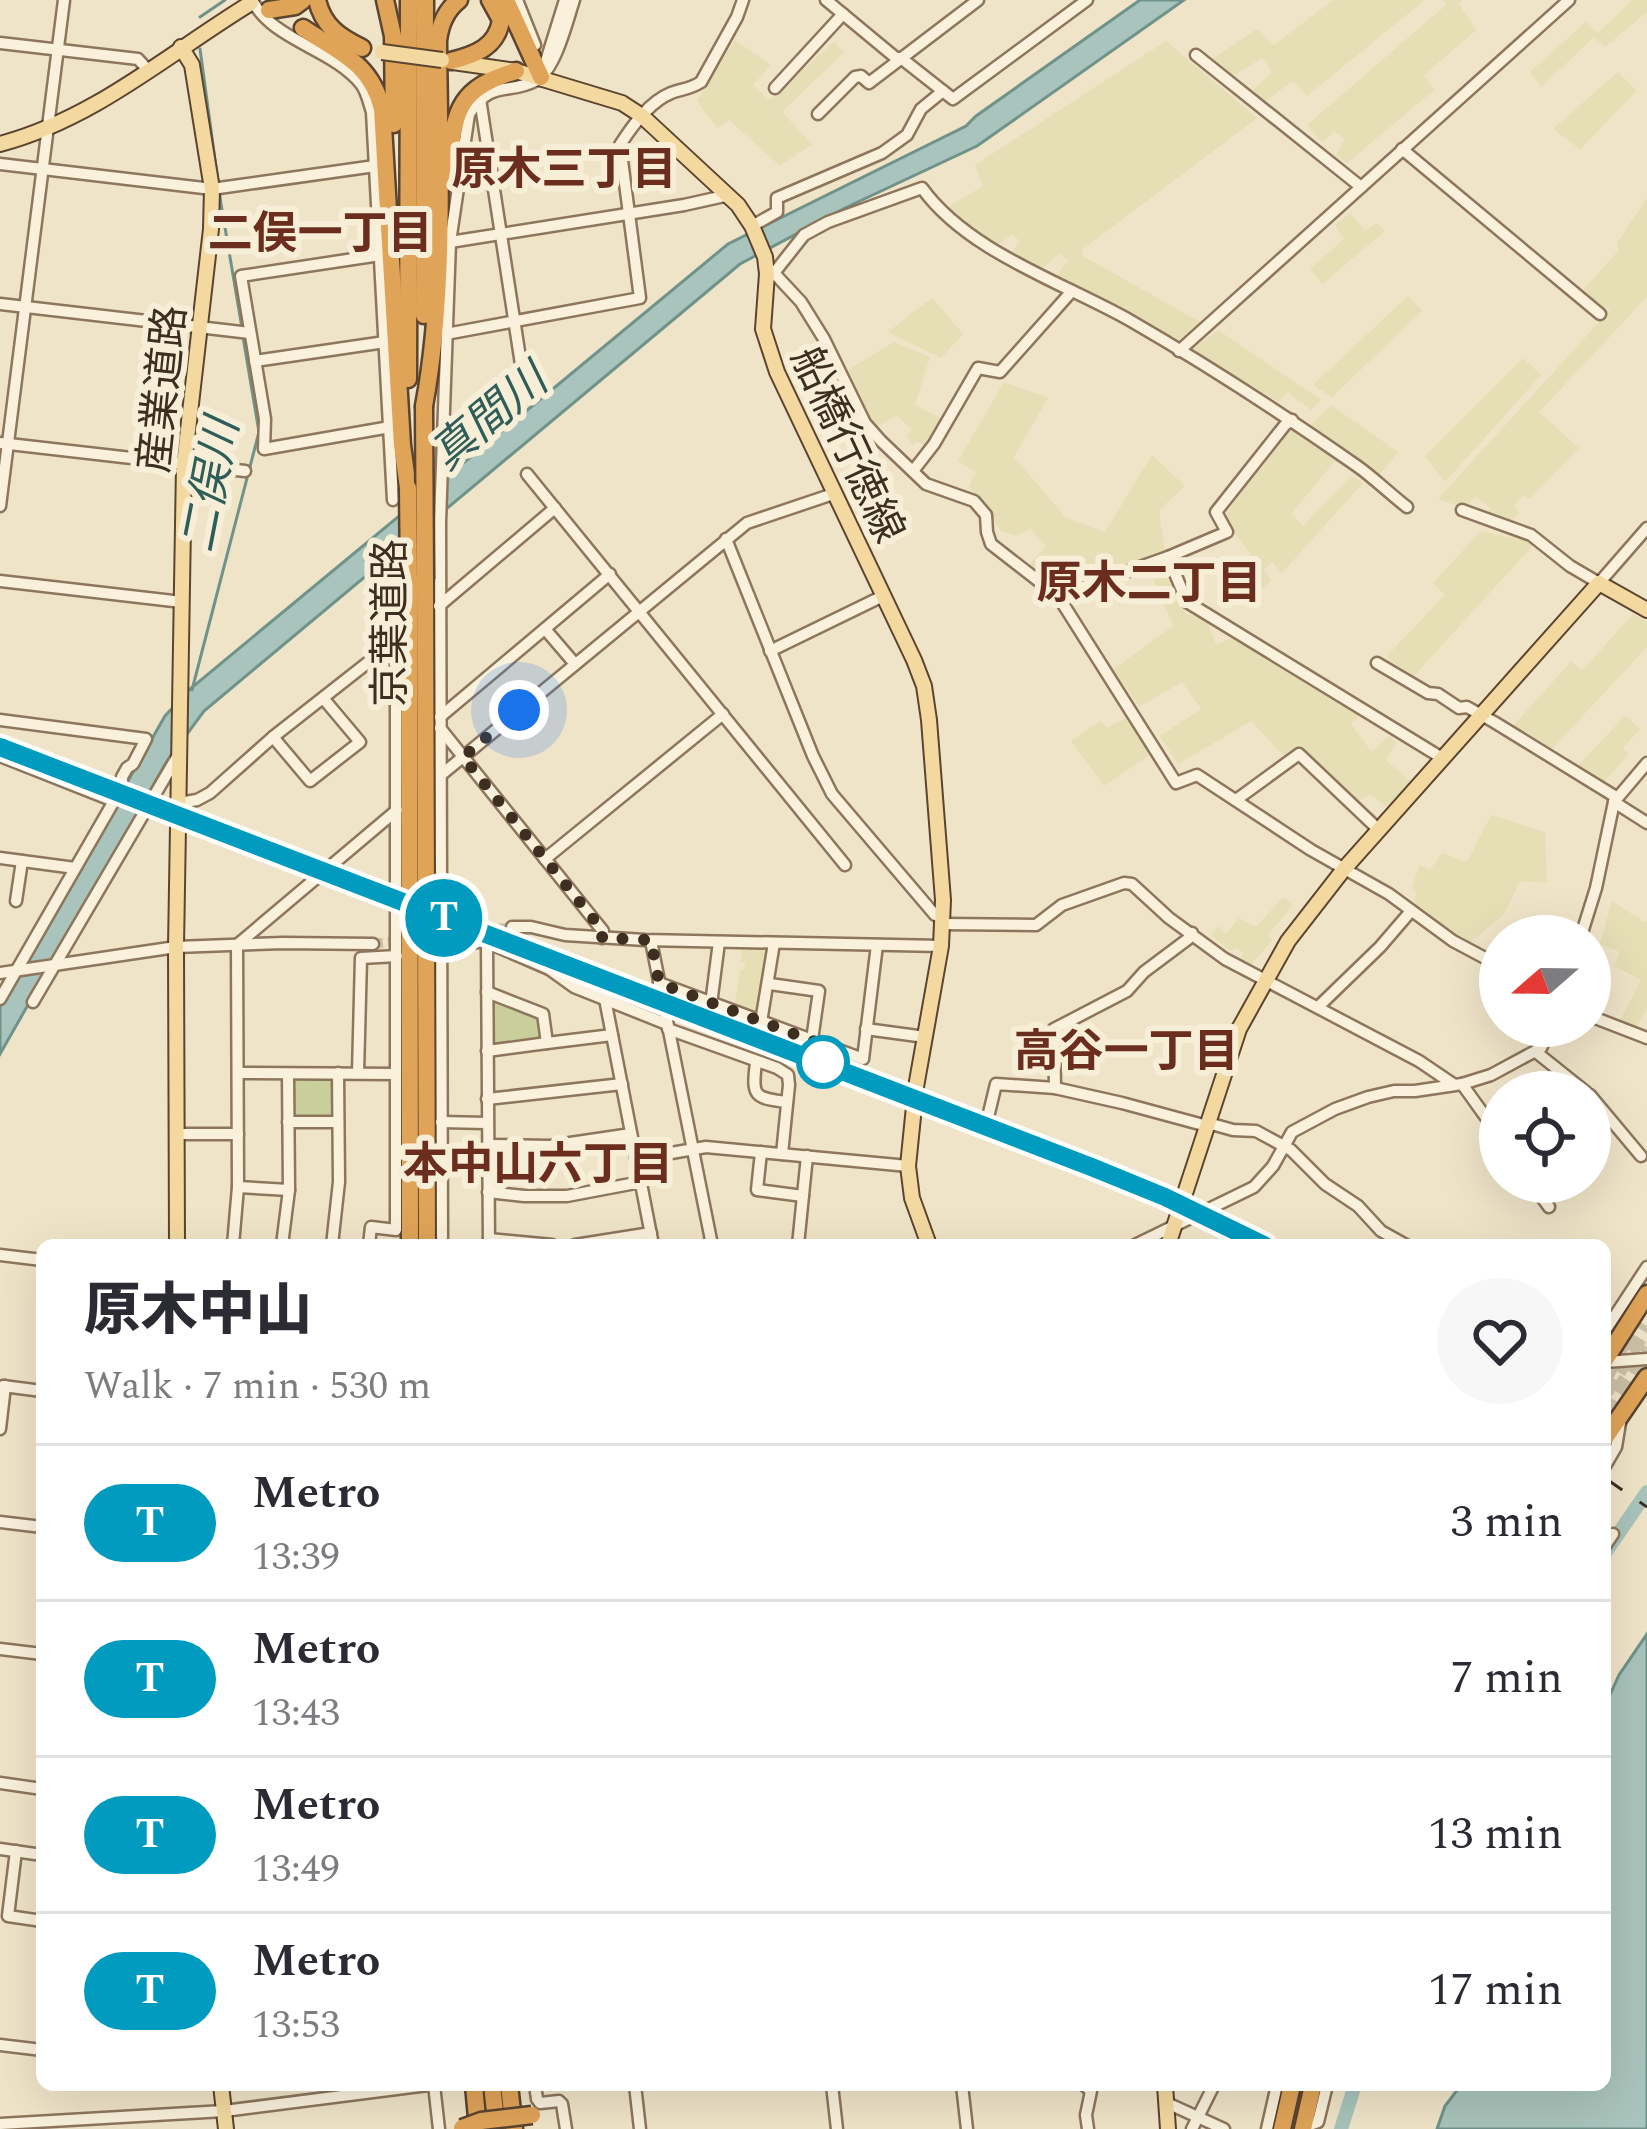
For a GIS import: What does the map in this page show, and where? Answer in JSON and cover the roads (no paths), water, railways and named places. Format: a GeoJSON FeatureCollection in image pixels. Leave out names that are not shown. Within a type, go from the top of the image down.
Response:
{"type":"FeatureCollection","features":[{"type":"Feature","properties":{"kind":"highway"},"geometry":{"type":"LineString","coordinates":[[260,3],[295,6],[304,0],[314,23],[338,42]]}},
{"type":"Feature","properties":{"kind":"highway"},"geometry":{"type":"LineString","coordinates":[[317,0],[329,27],[362,48]]}},
{"type":"Feature","properties":{"kind":"highway"},"geometry":{"type":"LineString","coordinates":[[386,0],[393,36],[393,299]]}},
{"type":"Feature","properties":{"kind":"highway","name":"京葉道路"},"geometry":{"type":"LineString","coordinates":[[409,0],[408,488],[417,579],[427,1239]]}},
{"type":"Feature","properties":{"kind":"highway","name":"京葉道路"},"geometry":{"type":"LineString","coordinates":[[410,1239],[417,579],[424,406],[425,0]]}},
{"type":"Feature","properties":{"kind":"highway"},"geometry":{"type":"LineString","coordinates":[[424,406],[440,222],[438,40],[442,21],[459,0]]}},
{"type":"Feature","properties":{"kind":"highway"},"geometry":{"type":"LineString","coordinates":[[446,61],[483,49],[496,38],[501,20],[490,0]]}},
{"type":"Feature","properties":{"kind":"highway"},"geometry":{"type":"LineString","coordinates":[[506,0],[541,77]]}},
{"type":"Feature","properties":{"kind":"highway"},"geometry":{"type":"LineString","coordinates":[[303,28],[363,69],[379,94],[408,488]]}},
{"type":"Feature","properties":{"kind":"highway"},"geometry":{"type":"LineString","coordinates":[[440,222],[459,108],[475,89],[516,71]]}},
{"type":"Feature","properties":{"kind":"highway"},"geometry":{"type":"LineString","coordinates":[[1611,1349],[1621,1320],[1643,1300]]}},
{"type":"Feature","properties":{"kind":"highway"},"geometry":{"type":"LineString","coordinates":[[1611,1355],[1643,1300]]}},
{"type":"Feature","properties":{"kind":"highway"},"geometry":{"type":"LineString","coordinates":[[1613,1419],[1647,1363]]}},
{"type":"Feature","properties":{"kind":"highway"},"geometry":{"type":"LineString","coordinates":[[1613,1419],[1647,1377]]}},
{"type":"Feature","properties":{"kind":"highway"},"geometry":{"type":"LineString","coordinates":[[484,2091],[507,2129]]}},
{"type":"Feature","properties":{"kind":"highway"},"geometry":{"type":"LineString","coordinates":[[477,2129],[484,2091]]}},
{"type":"Feature","properties":{"kind":"highway"},"geometry":{"type":"LineString","coordinates":[[507,2129],[508,2091]]}},
{"type":"Feature","properties":{"kind":"highway"},"geometry":{"type":"LineString","coordinates":[[1282,2129],[1291,2091]]}},
{"type":"Feature","properties":{"kind":"highway"},"geometry":{"type":"LineString","coordinates":[[1304,2128],[1312,2091]]}},
{"type":"Feature","properties":{"kind":"highway"},"geometry":{"type":"LineString","coordinates":[[461,2128],[532,2115]]}},
{"type":"Feature","properties":{"kind":"main road","name":"船橋行徳線"},"geometry":{"type":"LineString","coordinates":[[260,3],[338,42],[516,71],[611,98],[642,116],[729,195],[753,227],[770,273],[762,314],[766,343],[924,686],[943,921],[908,1166],[912,1198],[927,1239]]}},
{"type":"Feature","properties":{"kind":"main road"},"geometry":{"type":"LineString","coordinates":[[0,144],[46,130],[90,108],[260,3]]}},
{"type":"Feature","properties":{"kind":"main road","name":"産業道路"},"geometry":{"type":"LineString","coordinates":[[177,1239],[176,947],[184,465],[212,189],[192,64],[182,47]]}},
{"type":"Feature","properties":{"kind":"main road"},"geometry":{"type":"LineString","coordinates":[[1170,1239],[1239,1029],[1303,919],[1599,583],[1647,610]]}},
{"type":"Feature","properties":{"kind":"main road"},"geometry":{"type":"LineString","coordinates":[[222,2091],[226,2129]]}},
{"type":"Feature","properties":{"kind":"main road"},"geometry":{"type":"LineString","coordinates":[[1166,2091],[1168,2129]]}},
{"type":"Feature","properties":{"kind":"street"},"geometry":{"type":"LineString","coordinates":[[0,506],[4,444],[64,0]]}},
{"type":"Feature","properties":{"kind":"street"},"geometry":{"type":"LineString","coordinates":[[290,0],[260,3],[269,22],[364,87],[372,112],[393,500]]}},
{"type":"Feature","properties":{"kind":"street"},"geometry":{"type":"LineString","coordinates":[[517,0],[541,77]]}},
{"type":"Feature","properties":{"kind":"street"},"geometry":{"type":"LineString","coordinates":[[442,1239],[439,606],[450,242],[469,114],[480,99],[501,88],[541,77],[552,62],[570,0]]}},
{"type":"Feature","properties":{"kind":"street"},"geometry":{"type":"LineString","coordinates":[[446,334],[640,298],[620,145],[637,119],[666,94],[700,82],[742,0]]}},
{"type":"Feature","properties":{"kind":"street"},"geometry":{"type":"LineString","coordinates":[[826,0],[953,98],[1087,0]]}},
{"type":"Feature","properties":{"kind":"street"},"geometry":{"type":"LineString","coordinates":[[818,114],[855,77],[869,83],[978,0]]}},
{"type":"Feature","properties":{"kind":"street"},"geometry":{"type":"LineString","coordinates":[[1179,351],[1569,0]]}},
{"type":"Feature","properties":{"kind":"street"},"geometry":{"type":"LineString","coordinates":[[775,88],[843,14]]}},
{"type":"Feature","properties":{"kind":"street"},"geometry":{"type":"LineString","coordinates":[[0,43],[138,59],[148,70]]}},
{"type":"Feature","properties":{"kind":"street"},"geometry":{"type":"LineString","coordinates":[[1196,55],[1361,187]]}},
{"type":"Feature","properties":{"kind":"street"},"geometry":{"type":"LineString","coordinates":[[753,227],[777,212],[777,198],[882,153],[907,135],[921,109],[943,91]]}},
{"type":"Feature","properties":{"kind":"street"},"geometry":{"type":"LineString","coordinates":[[480,99],[525,390]]}},
{"type":"Feature","properties":{"kind":"street"},"geometry":{"type":"LineString","coordinates":[[1402,148],[1600,314]]}},
{"type":"Feature","properties":{"kind":"street"},"geometry":{"type":"LineString","coordinates":[[0,164],[212,189],[374,166]]}},
{"type":"Feature","properties":{"kind":"street"},"geometry":{"type":"LineString","coordinates":[[935,181],[804,235],[770,273],[801,302],[865,423],[926,484],[974,501],[986,515],[992,544],[1058,596],[1176,783],[1197,776],[1479,955]]}},
{"type":"Feature","properties":{"kind":"street"},"geometry":{"type":"LineString","coordinates":[[922,188],[932,202],[994,249],[1179,351],[1292,420],[1407,507]]}},
{"type":"Feature","properties":{"kind":"street"},"geometry":{"type":"LineString","coordinates":[[450,242],[729,195]]}},
{"type":"Feature","properties":{"kind":"street"},"geometry":{"type":"LineString","coordinates":[[380,255],[241,276],[265,419],[264,449],[390,427]]}},
{"type":"Feature","properties":{"kind":"street"},"geometry":{"type":"LineString","coordinates":[[913,471],[978,368],[1000,372],[1072,291]]}},
{"type":"Feature","properties":{"kind":"street"},"geometry":{"type":"LineString","coordinates":[[0,304],[250,332]]}},
{"type":"Feature","properties":{"kind":"street"},"geometry":{"type":"LineString","coordinates":[[255,361],[386,342]]}},
{"type":"Feature","properties":{"kind":"street"},"geometry":{"type":"LineString","coordinates":[[1058,596],[1227,532],[1216,512],[1292,420]]}},
{"type":"Feature","properties":{"kind":"street"},"geometry":{"type":"LineString","coordinates":[[4,444],[245,471]]}},
{"type":"Feature","properties":{"kind":"street"},"geometry":{"type":"LineString","coordinates":[[526,474],[845,866]]}},
{"type":"Feature","properties":{"kind":"street"},"geometry":{"type":"LineString","coordinates":[[441,775],[746,523],[833,494]]}},
{"type":"Feature","properties":{"kind":"street"},"geometry":{"type":"LineString","coordinates":[[439,606],[555,508]]}},
{"type":"Feature","properties":{"kind":"street"},"geometry":{"type":"LineString","coordinates":[[1462,510],[1532,535],[1599,583],[1647,528]]}},
{"type":"Feature","properties":{"kind":"street"},"geometry":{"type":"LineString","coordinates":[[726,539],[812,756],[832,794],[935,915],[943,921],[1036,925],[1061,905],[1132,884],[1168,918],[1225,959],[1433,1069],[1458,1084],[1479,1110]]}},
{"type":"Feature","properties":{"kind":"street"},"geometry":{"type":"LineString","coordinates":[[1168,557],[1187,602],[1442,758]]}},
{"type":"Feature","properties":{"kind":"street"},"geometry":{"type":"LineString","coordinates":[[370,1239],[371,1227],[396,1230],[396,562]]}},
{"type":"Feature","properties":{"kind":"street"},"geometry":{"type":"LineString","coordinates":[[440,723],[610,574]]}},
{"type":"Feature","properties":{"kind":"street"},"geometry":{"type":"LineString","coordinates":[[0,580],[182,602]]}},
{"type":"Feature","properties":{"kind":"street"},"geometry":{"type":"LineString","coordinates":[[770,651],[883,596]]}},
{"type":"Feature","properties":{"kind":"street"},"geometry":{"type":"LineString","coordinates":[[545,628],[574,664]]}},
{"type":"Feature","properties":{"kind":"street"},"geometry":{"type":"LineString","coordinates":[[179,803],[210,793],[394,642]]}},
{"type":"Feature","properties":{"kind":"street"},"geometry":{"type":"LineString","coordinates":[[1377,663],[1506,730],[1647,823]]}},
{"type":"Feature","properties":{"kind":"street"},"geometry":{"type":"LineString","coordinates":[[274,737],[310,781],[360,742],[323,698]]}},
{"type":"Feature","properties":{"kind":"street"},"geometry":{"type":"LineString","coordinates":[[545,859],[723,714]]}},
{"type":"Feature","properties":{"kind":"street"},"geometry":{"type":"LineString","coordinates":[[0,720],[146,739],[0,999]]}},
{"type":"Feature","properties":{"kind":"street"},"geometry":{"type":"LineString","coordinates":[[440,723],[603,931],[602,938]]}},
{"type":"Feature","properties":{"kind":"street"},"geometry":{"type":"LineString","coordinates":[[33,1002],[179,751]]}},
{"type":"Feature","properties":{"kind":"street"},"geometry":{"type":"LineString","coordinates":[[1236,800],[1299,754],[1378,830]]}},
{"type":"Feature","properties":{"kind":"street"},"geometry":{"type":"LineString","coordinates":[[0,756],[114,801]]}},
{"type":"Feature","properties":{"kind":"street"},"geometry":{"type":"LineString","coordinates":[[1588,915],[1615,799],[1647,763]]}},
{"type":"Feature","properties":{"kind":"street"},"geometry":{"type":"LineString","coordinates":[[237,945],[397,810]]}},
{"type":"Feature","properties":{"kind":"street"},"geometry":{"type":"LineString","coordinates":[[0,858],[75,868]]}},
{"type":"Feature","properties":{"kind":"street"},"geometry":{"type":"LineString","coordinates":[[16,901],[22,861]]}},
{"type":"Feature","properties":{"kind":"street"},"geometry":{"type":"LineString","coordinates":[[1318,1007],[1411,911]]}},
{"type":"Feature","properties":{"kind":"street"},"geometry":{"type":"LineString","coordinates":[[512,927],[602,938],[941,946]]}},
{"type":"Feature","properties":{"kind":"street"},"geometry":{"type":"LineString","coordinates":[[1055,1088],[1054,1029],[1127,991],[1192,933]]}},
{"type":"Feature","properties":{"kind":"street"},"geometry":{"type":"LineString","coordinates":[[292,944],[308,938],[397,935]]}},
{"type":"Feature","properties":{"kind":"street"},"geometry":{"type":"LineString","coordinates":[[651,940],[711,1239]]}},
{"type":"Feature","properties":{"kind":"street"},"geometry":{"type":"LineString","coordinates":[[440,948],[484,941],[548,969],[574,987],[788,1075],[782,1154]]}},
{"type":"Feature","properties":{"kind":"street"},"geometry":{"type":"LineString","coordinates":[[711,1004],[719,942]]}},
{"type":"Feature","properties":{"kind":"street"},"geometry":{"type":"LineString","coordinates":[[0,973],[176,947],[373,944]]}},
{"type":"Feature","properties":{"kind":"street"},"geometry":{"type":"LineString","coordinates":[[761,1022],[774,944]]}},
{"type":"Feature","properties":{"kind":"street"},"geometry":{"type":"LineString","coordinates":[[234,1239],[238,1187],[237,945]]}},
{"type":"Feature","properties":{"kind":"street"},"geometry":{"type":"LineString","coordinates":[[487,945],[489,1239]]}},
{"type":"Feature","properties":{"kind":"street"},"geometry":{"type":"LineString","coordinates":[[659,983],[863,1059],[877,945]]}},
{"type":"Feature","properties":{"kind":"street"},"geometry":{"type":"LineString","coordinates":[[358,1073],[361,958],[397,956]]}},
{"type":"Feature","properties":{"kind":"street"},"geometry":{"type":"LineString","coordinates":[[770,984],[819,991],[812,1040]]}},
{"type":"Feature","properties":{"kind":"street"},"geometry":{"type":"LineString","coordinates":[[487,992],[543,1014],[547,1043]]}},
{"type":"Feature","properties":{"kind":"street"},"geometry":{"type":"LineString","coordinates":[[604,999],[652,1239]]}},
{"type":"Feature","properties":{"kind":"street"},"geometry":{"type":"LineString","coordinates":[[1611,1024],[1647,1038]]}},
{"type":"Feature","properties":{"kind":"street"},"geometry":{"type":"LineString","coordinates":[[866,1029],[925,1037]]}},
{"type":"Feature","properties":{"kind":"street"},"geometry":{"type":"LineString","coordinates":[[487,1051],[612,1035]]}},
{"type":"Feature","properties":{"kind":"street"},"geometry":{"type":"LineString","coordinates":[[1147,1239],[1254,1187],[1273,1166],[1292,1132],[1352,1103],[1394,1090],[1458,1084],[1504,1070],[1542,1047]]}},
{"type":"Feature","properties":{"kind":"street"},"geometry":{"type":"LineString","coordinates":[[1536,1052],[1560,1071]]}},
{"type":"Feature","properties":{"kind":"street"},"geometry":{"type":"LineString","coordinates":[[756,1062],[753,1085],[758,1096],[787,1102]]}},
{"type":"Feature","properties":{"kind":"street"},"geometry":{"type":"LineString","coordinates":[[238,1073],[396,1074]]}},
{"type":"Feature","properties":{"kind":"street"},"geometry":{"type":"LineString","coordinates":[[333,1239],[339,1182],[338,1073]]}},
{"type":"Feature","properties":{"kind":"street"},"geometry":{"type":"LineString","coordinates":[[283,1239],[289,1190],[288,1074]]}},
{"type":"Feature","properties":{"kind":"street"},"geometry":{"type":"LineString","coordinates":[[487,1099],[622,1084]]}},
{"type":"Feature","properties":{"kind":"street"},"geometry":{"type":"LineString","coordinates":[[989,1114],[996,1084],[1055,1088],[1233,1130],[1256,1131],[1298,1156],[1324,1184],[1395,1239]]}},
{"type":"Feature","properties":{"kind":"street"},"geometry":{"type":"LineString","coordinates":[[1611,1121],[1641,1156]]}},
{"type":"Feature","properties":{"kind":"street"},"geometry":{"type":"LineString","coordinates":[[288,1122],[337,1122]]}},
{"type":"Feature","properties":{"kind":"street"},"geometry":{"type":"LineString","coordinates":[[441,1122],[488,1123]]}},
{"type":"Feature","properties":{"kind":"street"},"geometry":{"type":"LineString","coordinates":[[178,1134],[238,1134]]}},
{"type":"Feature","properties":{"kind":"street"},"geometry":{"type":"LineString","coordinates":[[488,1145],[550,1146],[631,1134]]}},
{"type":"Feature","properties":{"kind":"street"},"geometry":{"type":"LineString","coordinates":[[636,1159],[692,1147],[908,1166]]}},
{"type":"Feature","properties":{"kind":"street"},"geometry":{"type":"LineString","coordinates":[[761,1152],[757,1190],[803,1196]]}},
{"type":"Feature","properties":{"kind":"street"},"geometry":{"type":"LineString","coordinates":[[799,1239],[807,1156]]}},
{"type":"Feature","properties":{"kind":"street"},"geometry":{"type":"LineString","coordinates":[[488,1192],[567,1196],[641,1182]]}},
{"type":"Feature","properties":{"kind":"street"},"geometry":{"type":"LineString","coordinates":[[238,1187],[289,1190]]}},
{"type":"Feature","properties":{"kind":"street"},"geometry":{"type":"LineString","coordinates":[[1546,1203],[1549,1207]]}},
{"type":"Feature","properties":{"kind":"street"},"geometry":{"type":"LineString","coordinates":[[0,1255],[36,1259]]}},
{"type":"Feature","properties":{"kind":"street"},"geometry":{"type":"LineString","coordinates":[[1611,1327],[1621,1320],[1647,1267]]}},
{"type":"Feature","properties":{"kind":"street"},"geometry":{"type":"LineString","coordinates":[[1611,1364],[1647,1363]]}},
{"type":"Feature","properties":{"kind":"street"},"geometry":{"type":"LineString","coordinates":[[0,1430],[3,1386],[36,1390]]}},
{"type":"Feature","properties":{"kind":"street"},"geometry":{"type":"LineString","coordinates":[[1611,1456],[1616,1447],[1613,1419]]}},
{"type":"Feature","properties":{"kind":"street"},"geometry":{"type":"LineString","coordinates":[[0,1522],[36,1526]]}},
{"type":"Feature","properties":{"kind":"street"},"geometry":{"type":"LineString","coordinates":[[0,1649],[36,1653]]}},
{"type":"Feature","properties":{"kind":"street"},"geometry":{"type":"LineString","coordinates":[[0,1784],[36,1788]]}},
{"type":"Feature","properties":{"kind":"street"},"geometry":{"type":"LineString","coordinates":[[0,1850],[36,1854]]}},
{"type":"Feature","properties":{"kind":"street"},"geometry":{"type":"LineString","coordinates":[[16,1852],[8,1916],[36,1920]]}},
{"type":"Feature","properties":{"kind":"street"},"geometry":{"type":"LineString","coordinates":[[0,2045],[36,2049]]}},
{"type":"Feature","properties":{"kind":"street"},"geometry":{"type":"LineString","coordinates":[[0,2124],[224,2111],[383,2091]]}},
{"type":"Feature","properties":{"kind":"street"},"geometry":{"type":"LineString","coordinates":[[432,2091],[439,2129]]}},
{"type":"Feature","properties":{"kind":"street"},"geometry":{"type":"LineString","coordinates":[[537,2091],[540,2103],[562,2104],[566,2129]]}},
{"type":"Feature","properties":{"kind":"street"},"geometry":{"type":"LineString","coordinates":[[636,2091],[640,2129]]}},
{"type":"Feature","properties":{"kind":"street"},"geometry":{"type":"LineString","coordinates":[[833,2091],[837,2129]]}},
{"type":"Feature","properties":{"kind":"street"},"geometry":{"type":"LineString","coordinates":[[963,2091],[967,2129]]}},
{"type":"Feature","properties":{"kind":"street"},"geometry":{"type":"LineString","coordinates":[[1088,2129],[1090,2091]]}},
{"type":"Feature","properties":{"kind":"street"},"geometry":{"type":"LineString","coordinates":[[1194,2123],[1211,2091]]}},
{"type":"Feature","properties":{"kind":"street"},"geometry":{"type":"LineString","coordinates":[[1267,2129],[1276,2091]]}},
{"type":"Feature","properties":{"kind":"street"},"geometry":{"type":"LineString","coordinates":[[1304,2128],[1318,2122],[1326,2091]]}},
{"type":"Feature","properties":{"kind":"street"},"geometry":{"type":"LineString","coordinates":[[1167,2103],[1194,2123],[1224,2129]]}},
{"type":"Feature","properties":{"kind":"water"},"geometry":{"type":"Polygon","coordinates":[[[1140,0],[1184,0],[977,146],[740,264],[204,711],[167,761],[0,1054],[0,1005],[165,716],[190,689],[728,244],[966,126],[1140,0]]]}},
{"type":"Feature","properties":{"kind":"water"},"geometry":{"type":"Polygon","coordinates":[[[1647,1634],[1647,2129],[1437,2129],[1456,2091],[1611,2091],[1611,1693],[1647,1634]]]}},
{"type":"Feature","properties":{"kind":"waterway","name":"二俣川"},"geometry":{"type":"LineString","coordinates":[[200,17],[225,0]]}},
{"type":"Feature","properties":{"kind":"waterway","name":"二俣川"},"geometry":{"type":"LineString","coordinates":[[200,49],[242,328]]}},
{"type":"Feature","properties":{"kind":"waterway","name":"二俣川"},"geometry":{"type":"LineString","coordinates":[[192,690],[259,432],[243,337]]}},
{"type":"Feature","properties":{"kind":"waterway"},"geometry":{"type":"LineString","coordinates":[[1611,1544],[1647,1492]]}},
{"type":"Feature","properties":{"kind":"waterway"},"geometry":{"type":"LineString","coordinates":[[1341,2129],[1353,2091]]}},
{"type":"Feature","properties":{"kind":"tunnel"},"geometry":{"type":"LineString","coordinates":[[436,937],[512,927]]}},
{"type":"Feature","properties":{"kind":"tunnel"},"geometry":{"type":"LineString","coordinates":[[373,944],[405,940]]}},
{"type":"Feature","properties":{"kind":"tunnel"},"geometry":{"type":"LineString","coordinates":[[1611,1383],[1647,1326]]}},
{"type":"Feature","properties":{"kind":"tunnel"},"geometry":{"type":"LineString","coordinates":[[1611,1365],[1621,1346]]}},
{"type":"Feature","properties":{"kind":"tunnel"},"geometry":{"type":"LineString","coordinates":[[1611,1404],[1647,1347]]}},
{"type":"Feature","properties":{"kind":"railway"},"geometry":{"type":"LineString","coordinates":[[0,747],[1094,1168],[1252,1239]]}},
{"type":"Feature","properties":{"kind":"railway"},"geometry":{"type":"LineString","coordinates":[[1611,1482],[1647,1507]]}},
{"type":"Feature","properties":{"kind":"metro line","name":"T"},"geometry":{"type":"LineString","coordinates":[[0,747],[1094,1168],[1252,1239]]}},
{"type":"Feature","properties":{"kind":"district","name":"原木三丁目"},"geometry":{"type":"Point","coordinates":[564,168]}},
{"type":"Feature","properties":{"kind":"district","name":"二俣一丁目"},"geometry":{"type":"Point","coordinates":[320,232]}},
{"type":"Feature","properties":{"kind":"district","name":"原木二丁目"},"geometry":{"type":"Point","coordinates":[1149,582]}},
{"type":"Feature","properties":{"kind":"district","name":"高谷一丁目"},"geometry":{"type":"Point","coordinates":[1126,1050]}},
{"type":"Feature","properties":{"kind":"district","name":"本中山六丁目"},"geometry":{"type":"Point","coordinates":[538,1163]}},
{"type":"Feature","properties":{"kind":"water label","name":"真間川"},"geometry":{"type":"Point","coordinates":[488,416]}}]}
